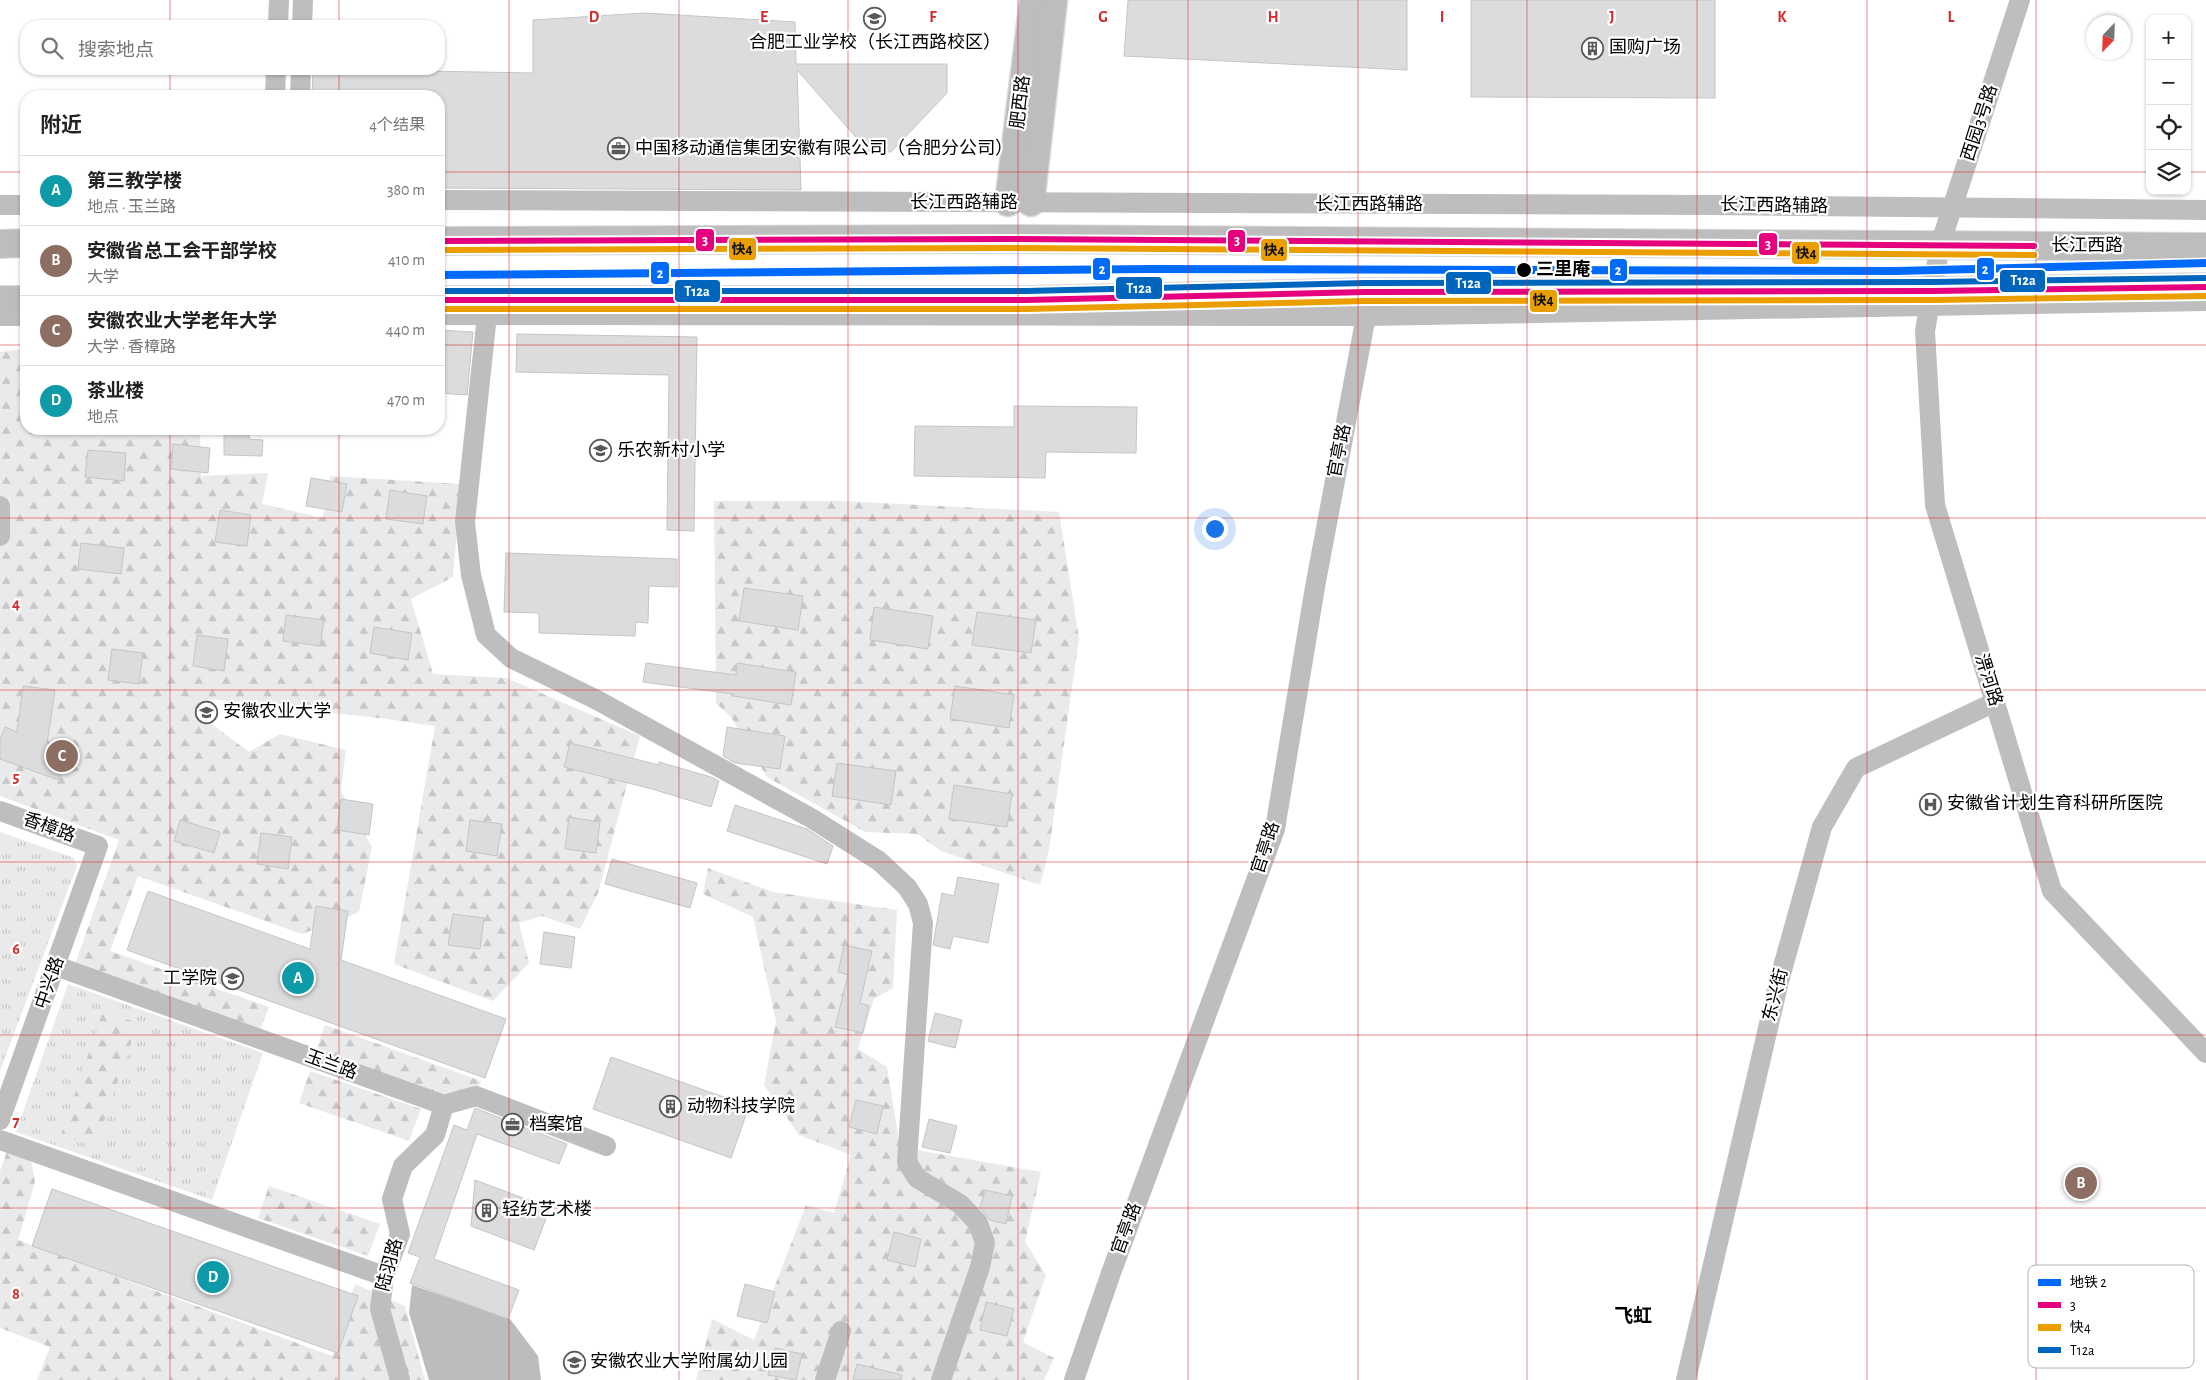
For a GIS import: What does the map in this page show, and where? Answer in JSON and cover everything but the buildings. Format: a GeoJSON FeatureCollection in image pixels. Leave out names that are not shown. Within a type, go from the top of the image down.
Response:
{"type":"FeatureCollection","features":[{"type":"Feature","properties":{"kind":"highway","name":"长江西路"},"geometry":{"type":"LineString","coordinates":[[445,241],[1009,239],[2206,247]]}},
{"type":"Feature","properties":{"kind":"highway"},"geometry":{"type":"LineString","coordinates":[[0,244],[20,243]]}},
{"type":"Feature","properties":{"kind":"highway"},"geometry":{"type":"LineString","coordinates":[[445,300],[1026,300],[1365,304],[1931,298],[2206,287]]}},
{"type":"Feature","properties":{"kind":"highway"},"geometry":{"type":"LineString","coordinates":[[0,300],[20,300]]}},
{"type":"Feature","properties":{"kind":"main road","name":"肥西路"},"geometry":{"type":"LineString","coordinates":[[1020,203],[1033,0]]}},
{"type":"Feature","properties":{"kind":"main road","name":"肥西路"},"geometry":{"type":"LineString","coordinates":[[1020,203],[1054,0]]}},
{"type":"Feature","properties":{"kind":"street"},"geometry":{"type":"LineString","coordinates":[[278,20],[279,0]]}},
{"type":"Feature","properties":{"kind":"street"},"geometry":{"type":"LineString","coordinates":[[302,20],[303,0]]}},
{"type":"Feature","properties":{"kind":"street","name":"西园3号路"},"geometry":{"type":"LineString","coordinates":[[1940,245],[2020,0]]}},
{"type":"Feature","properties":{"kind":"street"},"geometry":{"type":"LineString","coordinates":[[276,75],[276,90]]}},
{"type":"Feature","properties":{"kind":"street"},"geometry":{"type":"LineString","coordinates":[[300,90],[301,75]]}},
{"type":"Feature","properties":{"kind":"street","name":"长江西路辅路"},"geometry":{"type":"LineString","coordinates":[[445,200],[2206,210]]}},
{"type":"Feature","properties":{"kind":"street"},"geometry":{"type":"LineString","coordinates":[[0,205],[20,204]]}},
{"type":"Feature","properties":{"kind":"street","name":"淠河路"},"geometry":{"type":"LineString","coordinates":[[1940,245],[1925,331],[1935,505],[2052,891],[2206,1053]]}},
{"type":"Feature","properties":{"kind":"street"},"geometry":{"type":"LineString","coordinates":[[2158,288],[2206,296]]}},
{"type":"Feature","properties":{"kind":"street"},"geometry":{"type":"LineString","coordinates":[[1931,298],[2206,301]]}},
{"type":"Feature","properties":{"kind":"street"},"geometry":{"type":"LineString","coordinates":[[445,315],[1365,304]]}},
{"type":"Feature","properties":{"kind":"street","name":"官亭路"},"geometry":{"type":"LineString","coordinates":[[1074,1380],[1111,1273],[1275,829],[1365,304]]}},
{"type":"Feature","properties":{"kind":"street"},"geometry":{"type":"LineString","coordinates":[[487,315],[465,522],[471,575],[486,635],[511,658],[597,700],[812,818],[879,861],[906,888],[918,904],[923,923],[907,1162],[917,1178],[960,1204],[978,1223],[985,1243],[980,1267],[941,1380]]}},
{"type":"Feature","properties":{"kind":"street"},"geometry":{"type":"LineString","coordinates":[[0,316],[20,316]]}},
{"type":"Feature","properties":{"kind":"street"},"geometry":{"type":"LineString","coordinates":[[0,506],[0,536]]}},
{"type":"Feature","properties":{"kind":"street","name":"东兴街"},"geometry":{"type":"LineString","coordinates":[[1686,1380],[1779,981],[1822,827],[1856,768],[1995,702]]}},
{"type":"Feature","properties":{"kind":"street","name":"香樟路"},"geometry":{"type":"LineString","coordinates":[[0,811],[98,846]]}},
{"type":"Feature","properties":{"kind":"street","name":"中兴路"},"geometry":{"type":"LineString","coordinates":[[0,1120],[98,846]]}},
{"type":"Feature","properties":{"kind":"street","name":"玉兰路"},"geometry":{"type":"LineString","coordinates":[[56,966],[444,1105]]}},
{"type":"Feature","properties":{"kind":"street"},"geometry":{"type":"LineString","coordinates":[[444,1105],[476,1096],[606,1146]]}},
{"type":"Feature","properties":{"kind":"street","name":"陆羽路"},"geometry":{"type":"LineString","coordinates":[[400,1380],[380,1309],[384,1276],[400,1234],[392,1199],[404,1166],[434,1135],[444,1105]]}},
{"type":"Feature","properties":{"kind":"street"},"geometry":{"type":"LineString","coordinates":[[0,1140],[384,1276]]}},
{"type":"Feature","properties":{"kind":"street"},"geometry":{"type":"LineString","coordinates":[[825,1380],[841,1331]]}},
{"type":"Feature","properties":{"kind":"green space"},"geometry":{"type":"Polygon","coordinates":[[[20,350],[20,435],[200,435],[201,476],[268,473],[262,504],[323,518],[330,476],[461,484],[453,577],[411,599],[433,674],[506,678],[640,736],[598,893],[580,929],[542,916],[519,923],[529,963],[493,1001],[394,964],[435,726],[211,699],[198,714],[249,752],[280,734],[346,750],[341,791],[372,847],[359,912],[302,934],[138,876],[110,951],[269,1007],[259,1033],[74,967],[119,840],[0,796],[0,352],[20,350]]]}},
{"type":"Feature","properties":{"kind":"green space"},"geometry":{"type":"Polygon","coordinates":[[[714,501],[841,501],[1059,512],[1079,638],[1049,850],[1040,885],[941,851],[917,834],[865,832],[767,777],[731,717],[716,703],[714,501]]]}},
{"type":"Feature","properties":{"kind":"green space"},"geometry":{"type":"Polygon","coordinates":[[[0,832],[74,858],[77,866],[0,1071],[0,832]]]}},
{"type":"Feature","properties":{"kind":"green space"},"geometry":{"type":"Polygon","coordinates":[[[708,868],[773,892],[897,910],[893,988],[874,999],[858,1049],[887,1067],[900,1147],[1041,1172],[1025,1242],[1046,1275],[1023,1342],[1054,1358],[1044,1380],[696,1380],[712,1319],[754,1340],[806,1205],[834,1213],[851,1155],[799,1135],[764,1085],[776,1021],[753,917],[703,894],[708,868]]]}},
{"type":"Feature","properties":{"kind":"green space"},"geometry":{"type":"Polygon","coordinates":[[[68,984],[263,1053],[212,1200],[16,1132],[68,984]]]}},
{"type":"Feature","properties":{"kind":"green space"},"geometry":{"type":"Polygon","coordinates":[[[103,1011],[138,1023],[95,1147],[61,1135],[103,1011]]]}},
{"type":"Feature","properties":{"kind":"green space"},"geometry":{"type":"Polygon","coordinates":[[[325,1025],[481,1081],[477,1091],[446,1097],[316,1051],[325,1025]]]}},
{"type":"Feature","properties":{"kind":"green space"},"geometry":{"type":"Polygon","coordinates":[[[310,1071],[421,1109],[409,1141],[299,1103],[310,1071]]]}},
{"type":"Feature","properties":{"kind":"green space"},"geometry":{"type":"Polygon","coordinates":[[[9,1146],[30,1155],[35,1182],[18,1240],[332,1356],[355,1284],[405,1306],[425,1380],[37,1380],[50,1347],[0,1328],[0,1171],[9,1146]]]}},
{"type":"Feature","properties":{"kind":"green space"},"geometry":{"type":"Polygon","coordinates":[[[269,1186],[380,1224],[368,1256],[258,1218],[269,1186]]]}},
{"type":"Feature","properties":{"kind":"shaded area"},"geometry":{"type":"Polygon","coordinates":[[[412,1285],[510,1319],[538,1356],[541,1380],[429,1380],[409,1313],[412,1285]]]}},
{"type":"Feature","properties":{"kind":"metro line","name":"2"},"geometry":{"type":"LineString","coordinates":[[445,275],[1150,269],[1897,271],[2206,263]]}},
{"type":"Feature","properties":{"kind":"transit line","name":"3"},"geometry":{"type":"LineString","coordinates":[[445,241],[1009,239],[2034,246]]}},
{"type":"Feature","properties":{"kind":"transit line","name":"快4"},"geometry":{"type":"LineString","coordinates":[[445,250],[1009,248],[2034,255]]}},
{"type":"Feature","properties":{"kind":"transit line","name":"T12a"},"geometry":{"type":"LineString","coordinates":[[445,291],[1026,291],[1365,283],[1932,282],[2206,278]]}},
{"type":"Feature","properties":{"kind":"transit line","name":"3"},"geometry":{"type":"LineString","coordinates":[[445,300],[1026,300],[1365,292],[1932,291],[2206,287]]}},
{"type":"Feature","properties":{"kind":"transit line","name":"快4"},"geometry":{"type":"LineString","coordinates":[[445,309],[1026,309],[1365,301],[1932,300],[2206,296]]}},
{"type":"Feature","properties":{"kind":"place","name":"合肥工业学校（长江西路校区）"},"geometry":{"type":"Point","coordinates":[875,18]}},
{"type":"Feature","properties":{"kind":"place","name":"国购广场"},"geometry":{"type":"Point","coordinates":[1593,48]}},
{"type":"Feature","properties":{"kind":"place","name":"中国移动通信集团安徽有限公司（合肥分公司）"},"geometry":{"type":"Point","coordinates":[619,149]}},
{"type":"Feature","properties":{"kind":"place","name":"三里庵"},"geometry":{"type":"Point","coordinates":[1524,270]}},
{"type":"Feature","properties":{"kind":"place","name":"乐农新村小学"},"geometry":{"type":"Point","coordinates":[601,451]}},
{"type":"Feature","properties":{"kind":"place","name":"安徽农业大学"},"geometry":{"type":"Point","coordinates":[207,712]}},
{"type":"Feature","properties":{"kind":"place","name":"安徽农业大学老年大学"},"geometry":{"type":"Point","coordinates":[62,756]}},
{"type":"Feature","properties":{"kind":"place","name":"安徽省计划生育科研所医院"},"geometry":{"type":"Point","coordinates":[1931,804]}},
{"type":"Feature","properties":{"kind":"place","name":"第三教学楼"},"geometry":{"type":"Point","coordinates":[298,978]}},
{"type":"Feature","properties":{"kind":"place","name":"工学院"},"geometry":{"type":"Point","coordinates":[233,979]}},
{"type":"Feature","properties":{"kind":"place","name":"动物科技学院"},"geometry":{"type":"Point","coordinates":[671,1107]}},
{"type":"Feature","properties":{"kind":"place","name":"档案馆"},"geometry":{"type":"Point","coordinates":[513,1125]}},
{"type":"Feature","properties":{"kind":"place","name":"安徽省总工会干部学校"},"geometry":{"type":"Point","coordinates":[2081,1183]}},
{"type":"Feature","properties":{"kind":"place","name":"轻纺艺术楼"},"geometry":{"type":"Point","coordinates":[486,1210]}},
{"type":"Feature","properties":{"kind":"place","name":"茶业楼"},"geometry":{"type":"Point","coordinates":[213,1277]}},
{"type":"Feature","properties":{"kind":"place","name":"安徽农业大学附属幼儿园"},"geometry":{"type":"Point","coordinates":[574,1362]}},
{"type":"Feature","properties":{"kind":"district","name":"飞虹"},"geometry":{"type":"Point","coordinates":[1633,1316]}}]}
